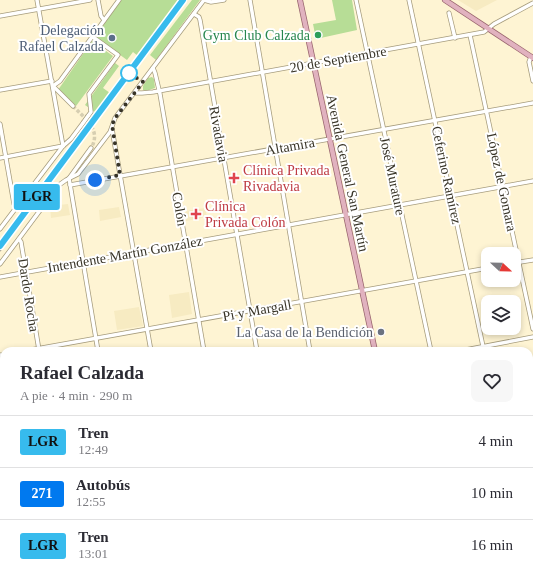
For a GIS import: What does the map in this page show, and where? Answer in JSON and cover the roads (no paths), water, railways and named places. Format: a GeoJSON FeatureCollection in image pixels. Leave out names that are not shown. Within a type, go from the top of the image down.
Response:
{"type":"FeatureCollection","features":[{"type":"Feature","properties":{"kind":"main road","name":"Avenida General San Martín"},"geometry":{"type":"LineString","coordinates":[[300,0],[374,347]]}},
{"type":"Feature","properties":{"kind":"main road"},"geometry":{"type":"LineString","coordinates":[[445,0],[532,57]]}},
{"type":"Feature","properties":{"kind":"street"},"geometry":{"type":"LineString","coordinates":[[37,0],[63,146]]}},
{"type":"Feature","properties":{"kind":"street"},"geometry":{"type":"LineString","coordinates":[[0,16],[90,0]]}},
{"type":"Feature","properties":{"kind":"street"},"geometry":{"type":"LineString","coordinates":[[98,0],[101,16],[104,20]]}},
{"type":"Feature","properties":{"kind":"street"},"geometry":{"type":"LineString","coordinates":[[53,86],[60,81],[119,0]]}},
{"type":"Feature","properties":{"kind":"street"},"geometry":{"type":"LineString","coordinates":[[0,264],[59,185],[78,174],[112,128],[115,118],[204,0],[211,2],[224,0]]}},
{"type":"Feature","properties":{"kind":"street"},"geometry":{"type":"LineString","coordinates":[[250,0],[309,347]]}},
{"type":"Feature","properties":{"kind":"street","name":"José Murature"},"geometry":{"type":"LineString","coordinates":[[356,0],[430,347]]}},
{"type":"Feature","properties":{"kind":"street","name":"Ceferino Ramírez"},"geometry":{"type":"LineString","coordinates":[[409,0],[468,272],[483,347]]}},
{"type":"Feature","properties":{"kind":"street","name":"20 de Septiembre"},"geometry":{"type":"LineString","coordinates":[[135,92],[142,93],[159,91],[484,32],[533,3]]}},
{"type":"Feature","properties":{"kind":"street"},"geometry":{"type":"LineString","coordinates":[[449,13],[455,38]]}},
{"type":"Feature","properties":{"kind":"street","name":"Rivadavia"},"geometry":{"type":"LineString","coordinates":[[194,14],[199,17],[200,20],[256,347]]}},
{"type":"Feature","properties":{"kind":"street","name":"López de Gomara"},"geometry":{"type":"LineString","coordinates":[[470,35],[503,187],[513,247]]}},
{"type":"Feature","properties":{"kind":"street"},"geometry":{"type":"LineString","coordinates":[[0,229],[63,146],[71,139],[91,112],[89,94],[118,55],[93,36]]}},
{"type":"Feature","properties":{"kind":"street"},"geometry":{"type":"LineString","coordinates":[[532,57],[529,62],[533,81]]}},
{"type":"Feature","properties":{"kind":"street","name":"Colón"},"geometry":{"type":"LineString","coordinates":[[153,68],[159,91],[203,347]]}},
{"type":"Feature","properties":{"kind":"street"},"geometry":{"type":"LineString","coordinates":[[0,90],[52,81]]}},
{"type":"Feature","properties":{"kind":"street"},"geometry":{"type":"LineString","coordinates":[[60,81],[60,93]]}},
{"type":"Feature","properties":{"kind":"street"},"geometry":{"type":"LineString","coordinates":[[53,86],[73,106]]}},
{"type":"Feature","properties":{"kind":"street","name":"Altamira"},"geometry":{"type":"LineString","coordinates":[[70,185],[533,103]]}},
{"type":"Feature","properties":{"kind":"street"},"geometry":{"type":"LineString","coordinates":[[0,124],[14,204],[16,208]]}},
{"type":"Feature","properties":{"kind":"street"},"geometry":{"type":"LineString","coordinates":[[112,128],[150,347]]}},
{"type":"Feature","properties":{"kind":"street"},"geometry":{"type":"LineString","coordinates":[[0,158],[63,146]]}},
{"type":"Feature","properties":{"kind":"street"},"geometry":{"type":"LineString","coordinates":[[91,148],[69,178],[97,347]]}},
{"type":"Feature","properties":{"kind":"street","name":"Intendente Martín González"},"geometry":{"type":"LineString","coordinates":[[0,277],[134,252],[346,216],[533,181]]}},
{"type":"Feature","properties":{"kind":"street","name":"Dardo Rocha"},"geometry":{"type":"LineString","coordinates":[[19,239],[21,242],[38,347]]}},
{"type":"Feature","properties":{"kind":"street"},"geometry":{"type":"LineString","coordinates":[[521,262],[533,260]]}},
{"type":"Feature","properties":{"kind":"street","name":"Pi y Margall"},"geometry":{"type":"LineString","coordinates":[[55,347],[481,269]]}},
{"type":"Feature","properties":{"kind":"street","name":"López de Gomara"},"geometry":{"type":"LineString","coordinates":[[521,282],[533,329]]}},
{"type":"Feature","properties":{"kind":"street"},"geometry":{"type":"LineString","coordinates":[[491,347],[533,337]]}},
{"type":"Feature","properties":{"kind":"tunnel"},"geometry":{"type":"LineString","coordinates":[[73,106],[91,125],[95,136],[91,148]]}},
{"type":"Feature","properties":{"kind":"railway"},"geometry":{"type":"LineString","coordinates":[[0,250],[185,0]]}},
{"type":"Feature","properties":{"kind":"train","name":"LGR"},"geometry":{"type":"LineString","coordinates":[[0,246],[183,0]]}},
{"type":"Feature","properties":{"kind":"place","name":"Gym Club Calzada"},"geometry":{"type":"Point","coordinates":[318,35]}},
{"type":"Feature","properties":{"kind":"place","name":"Delegación Rafael Calzada"},"geometry":{"type":"Point","coordinates":[112,38]}},
{"type":"Feature","properties":{"kind":"place","name":"Clínica Privada Rivadavia"},"geometry":{"type":"Point","coordinates":[234,178]}},
{"type":"Feature","properties":{"kind":"place","name":"Clínica Privada Colón"},"geometry":{"type":"Point","coordinates":[196,214]}},
{"type":"Feature","properties":{"kind":"place","name":"La Casa de la Bendición"},"geometry":{"type":"Point","coordinates":[381,332]}}]}
